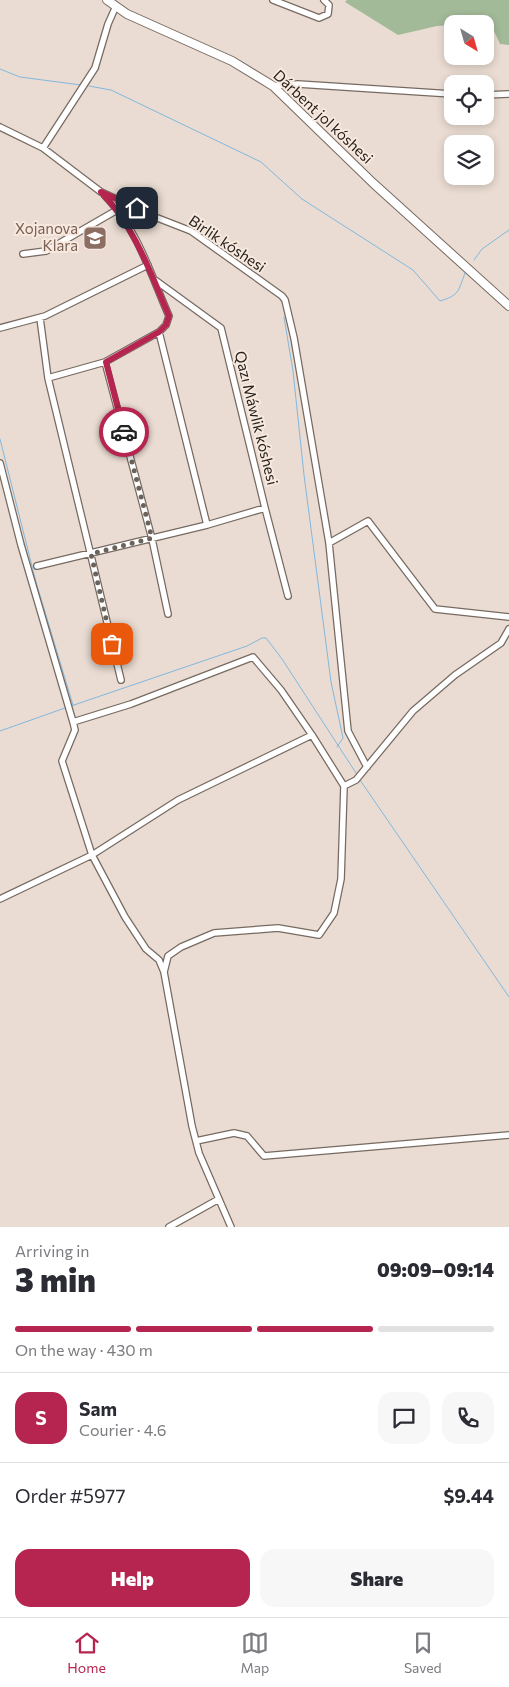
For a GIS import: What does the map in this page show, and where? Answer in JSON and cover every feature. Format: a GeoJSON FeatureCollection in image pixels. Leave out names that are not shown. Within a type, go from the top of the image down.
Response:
{"type":"FeatureCollection","features":[{"type":"Feature","properties":{"kind":"main road","name":"Dárbent jol kóshesi"},"geometry":{"type":"LineString","coordinates":[[107,0],[127,14],[232,61],[273,86],[373,182],[509,306]]}},
{"type":"Feature","properties":{"kind":"street"},"geometry":{"type":"LineString","coordinates":[[273,0],[319,18],[328,14],[329,4],[324,0]]}},
{"type":"Feature","properties":{"kind":"street"},"geometry":{"type":"LineString","coordinates":[[43,148],[95,68],[108,24],[116,6]]}},
{"type":"Feature","properties":{"kind":"street"},"geometry":{"type":"LineString","coordinates":[[273,86],[298,84],[444,93]]}},
{"type":"Feature","properties":{"kind":"street"},"geometry":{"type":"LineString","coordinates":[[494,95],[509,94]]}},
{"type":"Feature","properties":{"kind":"street","name":"Birlik kóshesi"},"geometry":{"type":"LineString","coordinates":[[0,128],[43,148],[101,192],[191,231],[282,296],[285,300],[294,338],[329,543]]}},
{"type":"Feature","properties":{"kind":"street"},"geometry":{"type":"LineString","coordinates":[[48,378],[106,362],[159,332],[166,325],[169,316],[141,249],[117,210],[101,192]]}},
{"type":"Feature","properties":{"kind":"street"},"geometry":{"type":"LineString","coordinates":[[23,254],[46,251],[117,210]]}},
{"type":"Feature","properties":{"kind":"street"},"geometry":{"type":"LineString","coordinates":[[0,328],[40,318],[148,265]]}},
{"type":"Feature","properties":{"kind":"street","name":"Qazı Máwlik kóshesi"},"geometry":{"type":"LineString","coordinates":[[153,279],[221,328],[288,596]]}},
{"type":"Feature","properties":{"kind":"street"},"geometry":{"type":"LineString","coordinates":[[40,318],[48,378],[121,680]]}},
{"type":"Feature","properties":{"kind":"street"},"geometry":{"type":"LineString","coordinates":[[159,332],[207,525]]}},
{"type":"Feature","properties":{"kind":"street"},"geometry":{"type":"LineString","coordinates":[[106,362],[152,538],[168,614]]}},
{"type":"Feature","properties":{"kind":"street"},"geometry":{"type":"LineString","coordinates":[[0,463],[21,545],[75,730],[62,761],[98,870],[130,925],[146,949],[158,960],[164,972],[199,1153],[231,1227]]}},
{"type":"Feature","properties":{"kind":"street"},"geometry":{"type":"LineString","coordinates":[[37,566],[207,525],[265,508]]}},
{"type":"Feature","properties":{"kind":"street"},"geometry":{"type":"LineString","coordinates":[[367,767],[348,730],[329,543],[368,521],[435,608],[509,617]]}},
{"type":"Feature","properties":{"kind":"street"},"geometry":{"type":"LineString","coordinates":[[344,786],[356,780],[413,711],[454,675],[501,643],[509,629]]}},
{"type":"Feature","properties":{"kind":"street"},"geometry":{"type":"LineString","coordinates":[[73,722],[131,704],[253,657],[281,690],[344,786],[341,879],[334,913],[319,935],[278,928],[214,933],[181,947],[168,956],[164,972]]}},
{"type":"Feature","properties":{"kind":"street"},"geometry":{"type":"LineString","coordinates":[[0,899],[92,855],[178,800],[312,735]]}},
{"type":"Feature","properties":{"kind":"street"},"geometry":{"type":"LineString","coordinates":[[196,1141],[234,1133],[247,1136],[264,1156],[509,1135]]}},
{"type":"Feature","properties":{"kind":"street"},"geometry":{"type":"LineString","coordinates":[[169,1227],[219,1199]]}},
{"type":"Feature","properties":{"kind":"green space"},"geometry":{"type":"Polygon","coordinates":[[[347,0],[509,0],[509,45],[500,44],[494,31],[494,15],[444,15],[444,26],[398,35],[345,2],[347,0]]]}},
{"type":"Feature","properties":{"kind":"waterway"},"geometry":{"type":"LineString","coordinates":[[0,69],[20,77],[81,85]]}},
{"type":"Feature","properties":{"kind":"waterway"},"geometry":{"type":"LineString","coordinates":[[89,86],[111,90],[261,162],[302,199],[413,270],[440,301],[451,297],[457,292],[465,273]]}},
{"type":"Feature","properties":{"kind":"waterway"},"geometry":{"type":"LineString","coordinates":[[474,260],[482,249],[509,230]]}},
{"type":"Feature","properties":{"kind":"waterway"},"geometry":{"type":"LineString","coordinates":[[284,317],[293,371],[304,475],[331,682],[343,738],[337,747]]}},
{"type":"Feature","properties":{"kind":"waterway"},"geometry":{"type":"LineString","coordinates":[[0,439],[36,582],[73,705]]}},
{"type":"Feature","properties":{"kind":"waterway"},"geometry":{"type":"LineString","coordinates":[[71,706],[266,638],[282,659],[356,773]]}},
{"type":"Feature","properties":{"kind":"waterway"},"geometry":{"type":"LineString","coordinates":[[0,731],[65,708]]}},
{"type":"Feature","properties":{"kind":"waterway"},"geometry":{"type":"LineString","coordinates":[[360,780],[509,997]]}},
{"type":"Feature","properties":{"kind":"way so far"},"geometry":{"type":"LineString","coordinates":[[112,644],[91,554],[152,538],[124,432]]}},
{"type":"Feature","properties":{"kind":"place","name":"Xojanova Klara"},"geometry":{"type":"Point","coordinates":[95,238]}},
{"type":"Feature","properties":{"kind":"route"},"geometry":{"type":"LineString","coordinates":[[124,432],[106,362],[159,332],[166,325],[169,316],[141,249],[115,206],[101,192],[137,208]]}}]}
